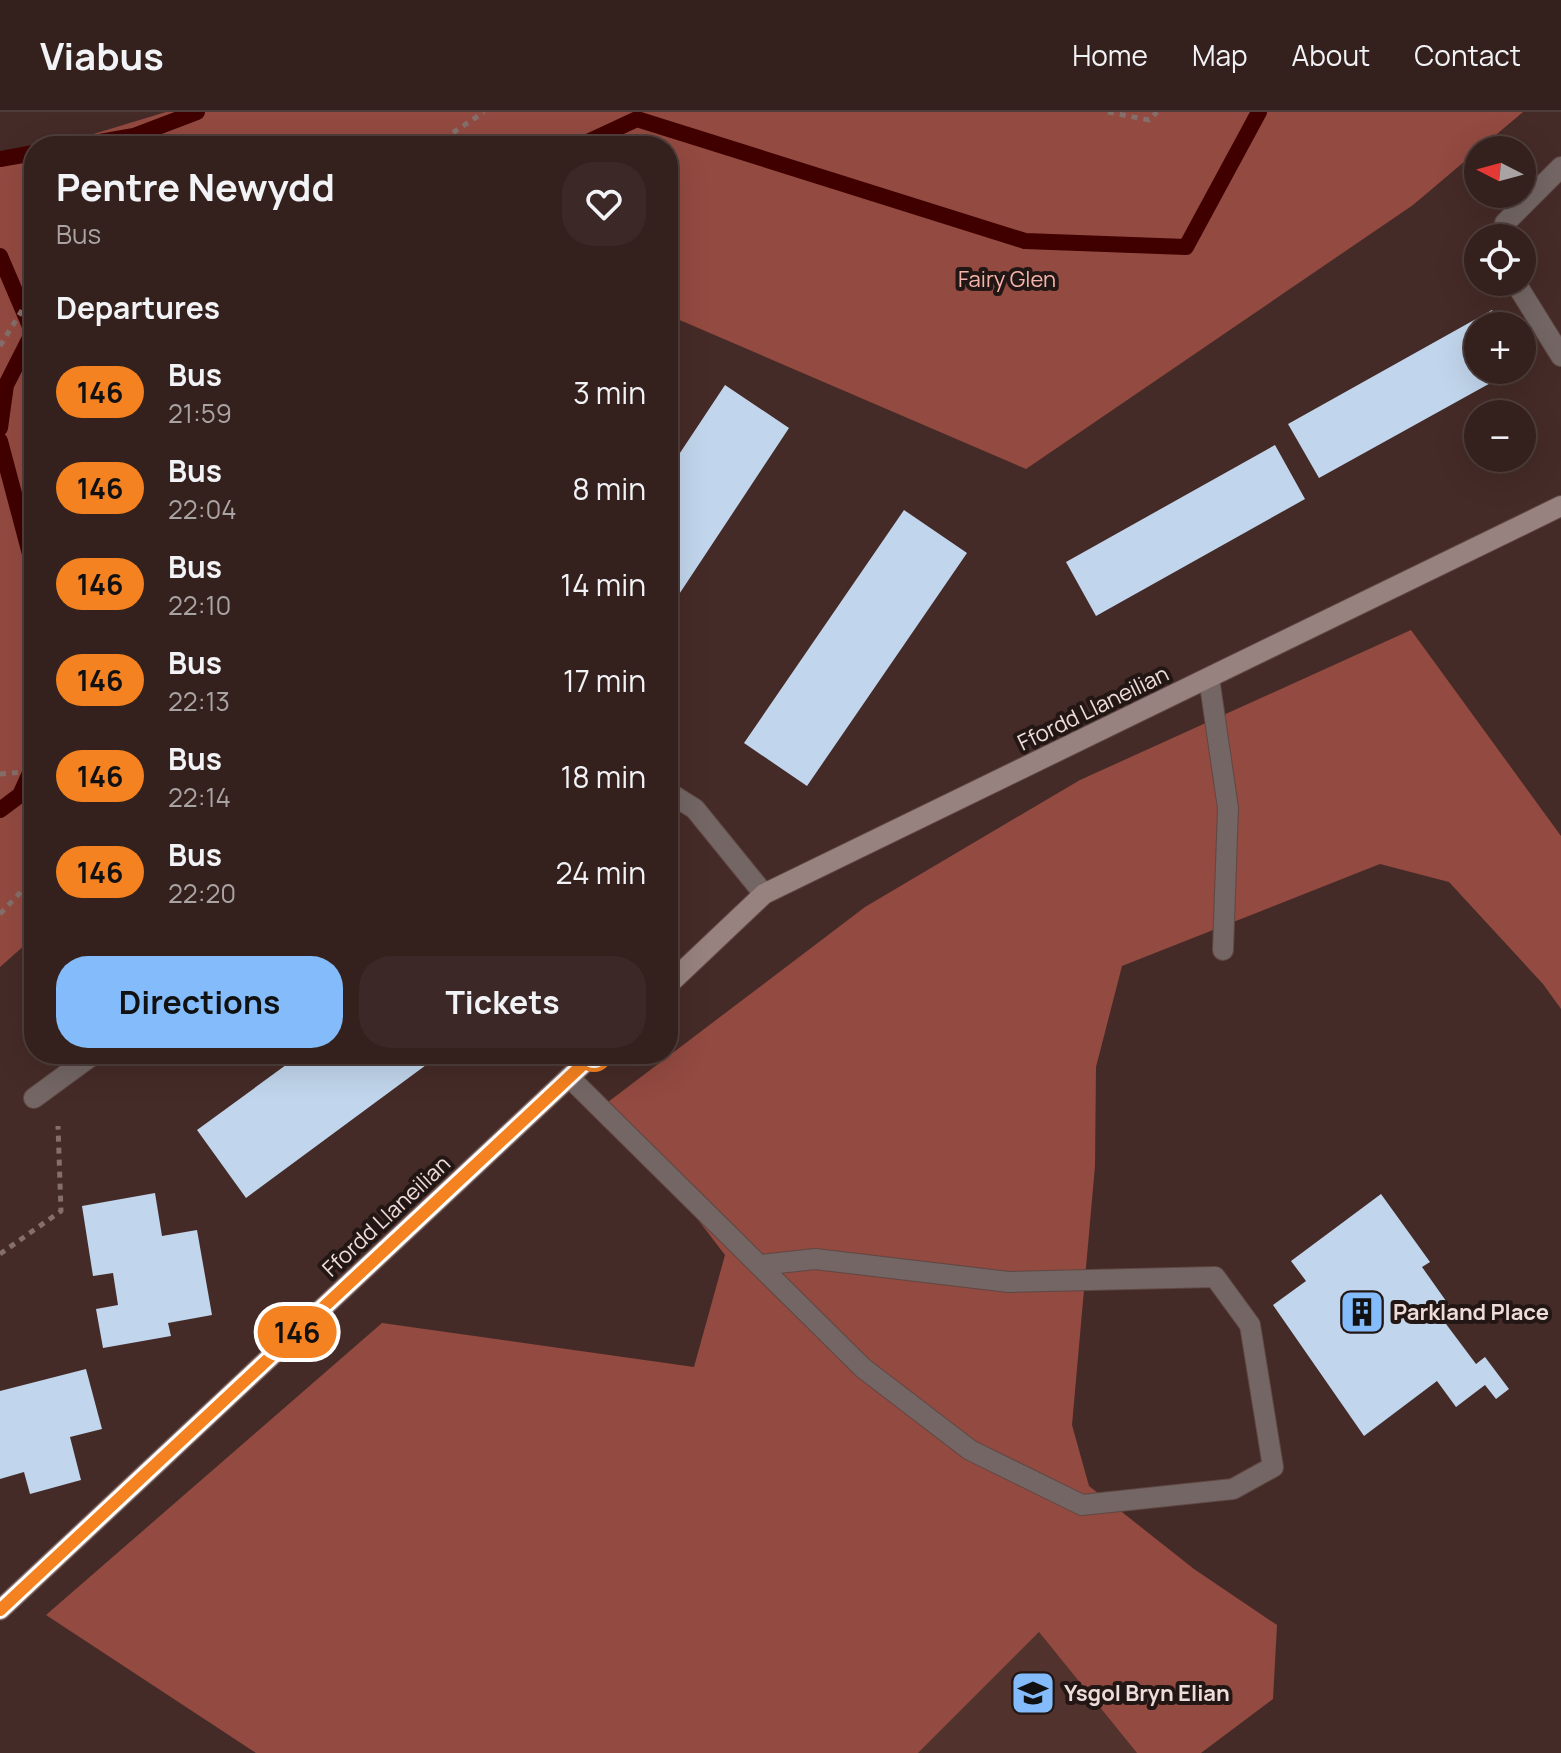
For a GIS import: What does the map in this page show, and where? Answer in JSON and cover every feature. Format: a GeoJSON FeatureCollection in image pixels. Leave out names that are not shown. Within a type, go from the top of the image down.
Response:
{"type":"FeatureCollection","features":[{"type":"Feature","properties":{"kind":"main road","name":"Ffordd Llaneilian"},"geometry":{"type":"LineString","coordinates":[[678,976],[764,894],[1561,506]]}},
{"type":"Feature","properties":{"kind":"main road","name":"Ffordd Llaneilian"},"geometry":{"type":"LineString","coordinates":[[0,1610],[583,1064]]}},
{"type":"Feature","properties":{"kind":"lane"},"geometry":{"type":"LineString","coordinates":[[1505,224],[1561,167]]}},
{"type":"Feature","properties":{"kind":"lane"},"geometry":{"type":"LineString","coordinates":[[1524,296],[1561,356]]}},
{"type":"Feature","properties":{"kind":"lane"},"geometry":{"type":"LineString","coordinates":[[1209,678],[1228,808],[1223,950]]}},
{"type":"Feature","properties":{"kind":"lane"},"geometry":{"type":"LineString","coordinates":[[678,798],[695,809],[764,894]]}},
{"type":"Feature","properties":{"kind":"lane"},"geometry":{"type":"LineString","coordinates":[[34,1098],[80,1064]]}},
{"type":"Feature","properties":{"kind":"lane"},"geometry":{"type":"LineString","coordinates":[[569,1077],[863,1368],[970,1450],[1082,1505],[1233,1489],[1273,1467],[1250,1325],[1215,1277],[1009,1282],[815,1259],[761,1265]]}},
{"type":"Feature","properties":{"kind":"path"},"geometry":{"type":"LineString","coordinates":[[448,136],[484,112]]}},
{"type":"Feature","properties":{"kind":"path"},"geometry":{"type":"LineString","coordinates":[[1108,112],[1149,120],[1157,112]]}},
{"type":"Feature","properties":{"kind":"path"},"geometry":{"type":"LineString","coordinates":[[0,346],[24,307]]}},
{"type":"Feature","properties":{"kind":"path"},"geometry":{"type":"LineString","coordinates":[[0,774],[24,772]]}},
{"type":"Feature","properties":{"kind":"path"},"geometry":{"type":"LineString","coordinates":[[0,914],[24,889]]}},
{"type":"Feature","properties":{"kind":"path"},"geometry":{"type":"LineString","coordinates":[[0,1254],[61,1211],[57,1081]]}},
{"type":"Feature","properties":{"kind":"shaded area","name":"Ysgol Bryn Elian"},"geometry":{"type":"Polygon","coordinates":[[[1039,1632],[1137,1753],[918,1753],[1039,1632]]]}},
{"type":"Feature","properties":{"kind":"green space","name":"Fairy Glen"},"geometry":{"type":"Polygon","coordinates":[[[166,112],[1523,112],[1495,136],[1464,136],[1464,162],[1413,205],[1026,469],[678,319],[678,136],[87,136],[166,112]]]}},
{"type":"Feature","properties":{"kind":"green space"},"geometry":{"type":"Polygon","coordinates":[[[24,155],[24,946],[0,967],[0,163],[24,155]]]}},
{"type":"Feature","properties":{"kind":"green space"},"geometry":{"type":"Polygon","coordinates":[[[1411,630],[1561,836],[1561,1009],[1543,984],[1449,882],[1380,864],[1122,966],[1096,1067],[1095,1166],[1072,1425],[1089,1486],[1194,1569],[1277,1625],[1273,1699],[1201,1753],[1137,1753],[1039,1632],[918,1753],[256,1753],[46,1615],[382,1323],[694,1367],[725,1255],[608,1102],[658,1064],[678,1064],[678,1049],[865,907],[1080,780],[1411,630]]]}},
{"type":"Feature","properties":{"kind":"building"},"geometry":{"type":"Polygon","coordinates":[[[1464,326],[1464,384],[1489,384],[1319,478],[1288,424],[1464,326]]]}},
{"type":"Feature","properties":{"kind":"building"},"geometry":{"type":"Polygon","coordinates":[[[725,385],[789,428],[678,596],[678,456],[725,385]]]}},
{"type":"Feature","properties":{"kind":"building"},"geometry":{"type":"Polygon","coordinates":[[[1275,445],[1305,499],[1096,616],[1066,562],[1275,445]]]}},
{"type":"Feature","properties":{"kind":"building"},"geometry":{"type":"Polygon","coordinates":[[[904,510],[967,553],[807,786],[744,743],[904,510]]]}},
{"type":"Feature","properties":{"kind":"building"},"geometry":{"type":"Polygon","coordinates":[[[287,1064],[427,1064],[246,1198],[197,1130],[287,1064]]]}},
{"type":"Feature","properties":{"kind":"building"},"geometry":{"type":"Polygon","coordinates":[[[155,1193],[162,1236],[197,1230],[212,1315],[168,1323],[171,1336],[103,1348],[96,1309],[118,1305],[113,1273],[93,1276],[82,1206],[155,1193]]]}},
{"type":"Feature","properties":{"kind":"building","name":"Parkland Place"},"geometry":{"type":"Polygon","coordinates":[[[1381,1194],[1430,1262],[1422,1267],[1451,1308],[1440,1316],[1476,1364],[1485,1357],[1509,1389],[1496,1399],[1485,1385],[1456,1407],[1437,1381],[1364,1436],[1273,1305],[1306,1281],[1291,1261],[1381,1194]]]}},
{"type":"Feature","properties":{"kind":"building"},"geometry":{"type":"Polygon","coordinates":[[[86,1369],[102,1429],[70,1437],[81,1480],[30,1494],[24,1472],[0,1479],[0,1391],[86,1369]]]}},
{"type":"Feature","properties":{"kind":"waterway"},"geometry":{"type":"LineString","coordinates":[[134,136],[197,112]]}},
{"type":"Feature","properties":{"kind":"waterway"},"geometry":{"type":"LineString","coordinates":[[600,136],[637,119],[1025,241],[1186,247],[1259,112]]}},
{"type":"Feature","properties":{"kind":"waterway"},"geometry":{"type":"LineString","coordinates":[[0,159],[24,155]]}},
{"type":"Feature","properties":{"kind":"waterway"},"geometry":{"type":"LineString","coordinates":[[0,256],[24,312]]}},
{"type":"Feature","properties":{"kind":"waterway"},"geometry":{"type":"LineString","coordinates":[[0,428],[6,385],[24,350]]}},
{"type":"Feature","properties":{"kind":"waterway"},"geometry":{"type":"LineString","coordinates":[[0,441],[24,531]]}},
{"type":"Feature","properties":{"kind":"waterway"},"geometry":{"type":"LineString","coordinates":[[0,810],[20,795],[24,786]]}},
{"type":"Feature","properties":{"kind":"bus line","name":"146"},"geometry":{"type":"LineString","coordinates":[[0,1610],[583,1064]]}},
{"type":"Feature","properties":{"kind":"place","name":"Parkland Place"},"geometry":{"type":"Point","coordinates":[1362,1312]}},
{"type":"Feature","properties":{"kind":"place","name":"Ysgol Bryn Elian"},"geometry":{"type":"Point","coordinates":[1033,1693]}}]}
